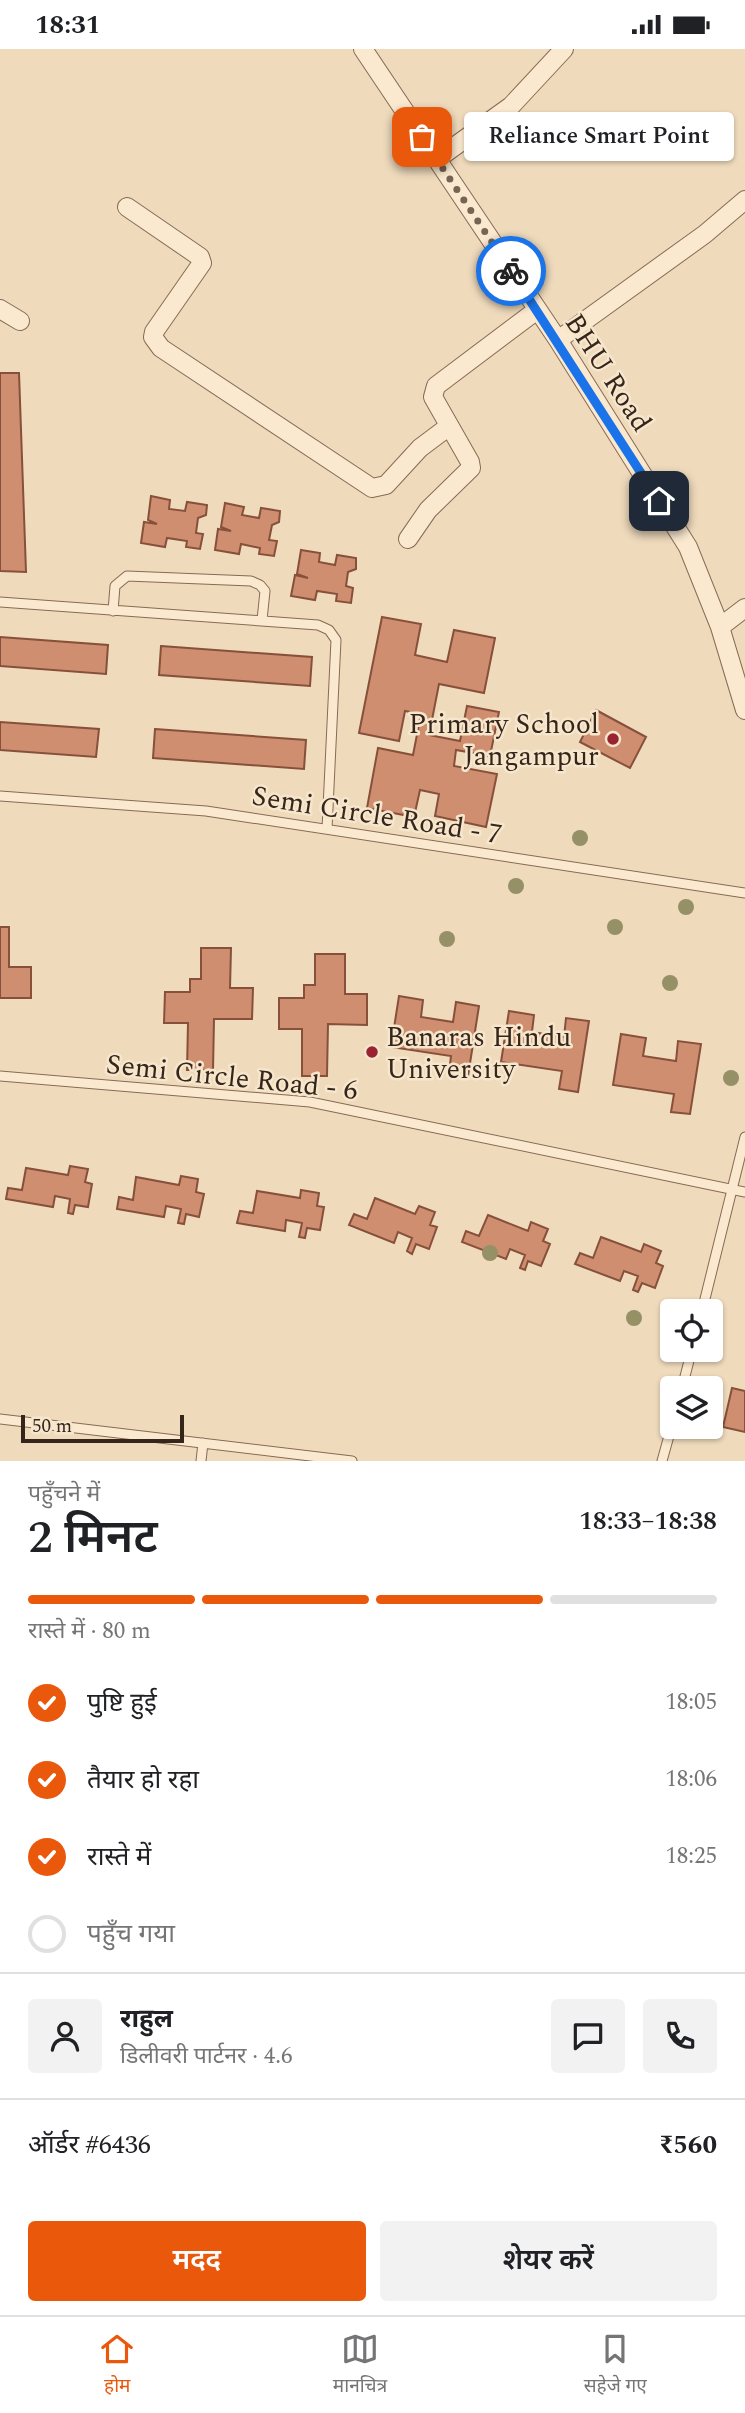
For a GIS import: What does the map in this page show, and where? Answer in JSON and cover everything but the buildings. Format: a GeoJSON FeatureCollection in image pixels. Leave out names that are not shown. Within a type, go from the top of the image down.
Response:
{"type":"FeatureCollection","features":[{"type":"Feature","properties":{"kind":"street","name":"BHU Road"},"geometry":{"type":"LineString","coordinates":[[363,49],[558,340],[688,547],[720,627],[745,710]]}},
{"type":"Feature","properties":{"kind":"street"},"geometry":{"type":"LineString","coordinates":[[437,159],[511,106],[565,49]]}},
{"type":"Feature","properties":{"kind":"street"},"geometry":{"type":"LineString","coordinates":[[558,340],[705,234],[745,200]]}},
{"type":"Feature","properties":{"kind":"street"},"geometry":{"type":"LineString","coordinates":[[127,207],[200,257],[202,263],[154,332],[153,337],[161,348],[372,488],[386,485],[420,448],[448,427]]}},
{"type":"Feature","properties":{"kind":"street"},"geometry":{"type":"LineString","coordinates":[[0,309],[20,321]]}},
{"type":"Feature","properties":{"kind":"street"},"geometry":{"type":"LineString","coordinates":[[408,539],[428,510],[469,473],[470,462],[433,397],[436,386],[537,310]]}},
{"type":"Feature","properties":{"kind":"street"},"geometry":{"type":"LineString","coordinates":[[720,627],[745,608]]}},
{"type":"Feature","properties":{"kind":"lane"},"geometry":{"type":"LineString","coordinates":[[113,611],[115,586],[127,576],[251,582],[261,585],[265,591],[262,620]]}},
{"type":"Feature","properties":{"kind":"lane"},"geometry":{"type":"LineString","coordinates":[[0,602],[262,620],[318,625],[329,630],[336,640],[327,829]]}},
{"type":"Feature","properties":{"kind":"lane","name":"Semi Circle Road - 7"},"geometry":{"type":"LineString","coordinates":[[0,796],[206,811],[745,893]]}},
{"type":"Feature","properties":{"kind":"lane","name":"Semi Circle Road - 6"},"geometry":{"type":"LineString","coordinates":[[0,1076],[310,1102],[745,1192]]}},
{"type":"Feature","properties":{"kind":"lane"},"geometry":{"type":"LineString","coordinates":[[705,1299],[745,1137]]}},
{"type":"Feature","properties":{"kind":"lane"},"geometry":{"type":"LineString","coordinates":[[0,1419],[352,1461]]}},
{"type":"Feature","properties":{"kind":"lane"},"geometry":{"type":"LineString","coordinates":[[662,1461],[668,1439]]}},
{"type":"Feature","properties":{"kind":"lane"},"geometry":{"type":"LineString","coordinates":[[201,1461],[203,1443]]}},
{"type":"Feature","properties":{"kind":"way so far"},"geometry":{"type":"LineString","coordinates":[[422,137],[511,271]]}},
{"type":"Feature","properties":{"kind":"place","name":"Reliance Smart Point"},"geometry":{"type":"Point","coordinates":[422,137]}},
{"type":"Feature","properties":{"kind":"place","name":"Primary School Jangampur"},"geometry":{"type":"Point","coordinates":[613,739]}},
{"type":"Feature","properties":{"kind":"place","name":"Banaras Hindu University"},"geometry":{"type":"Point","coordinates":[372,1052]}},
{"type":"Feature","properties":{"kind":"route"},"geometry":{"type":"LineString","coordinates":[[511,271],[558,340],[659,501]]}}]}
